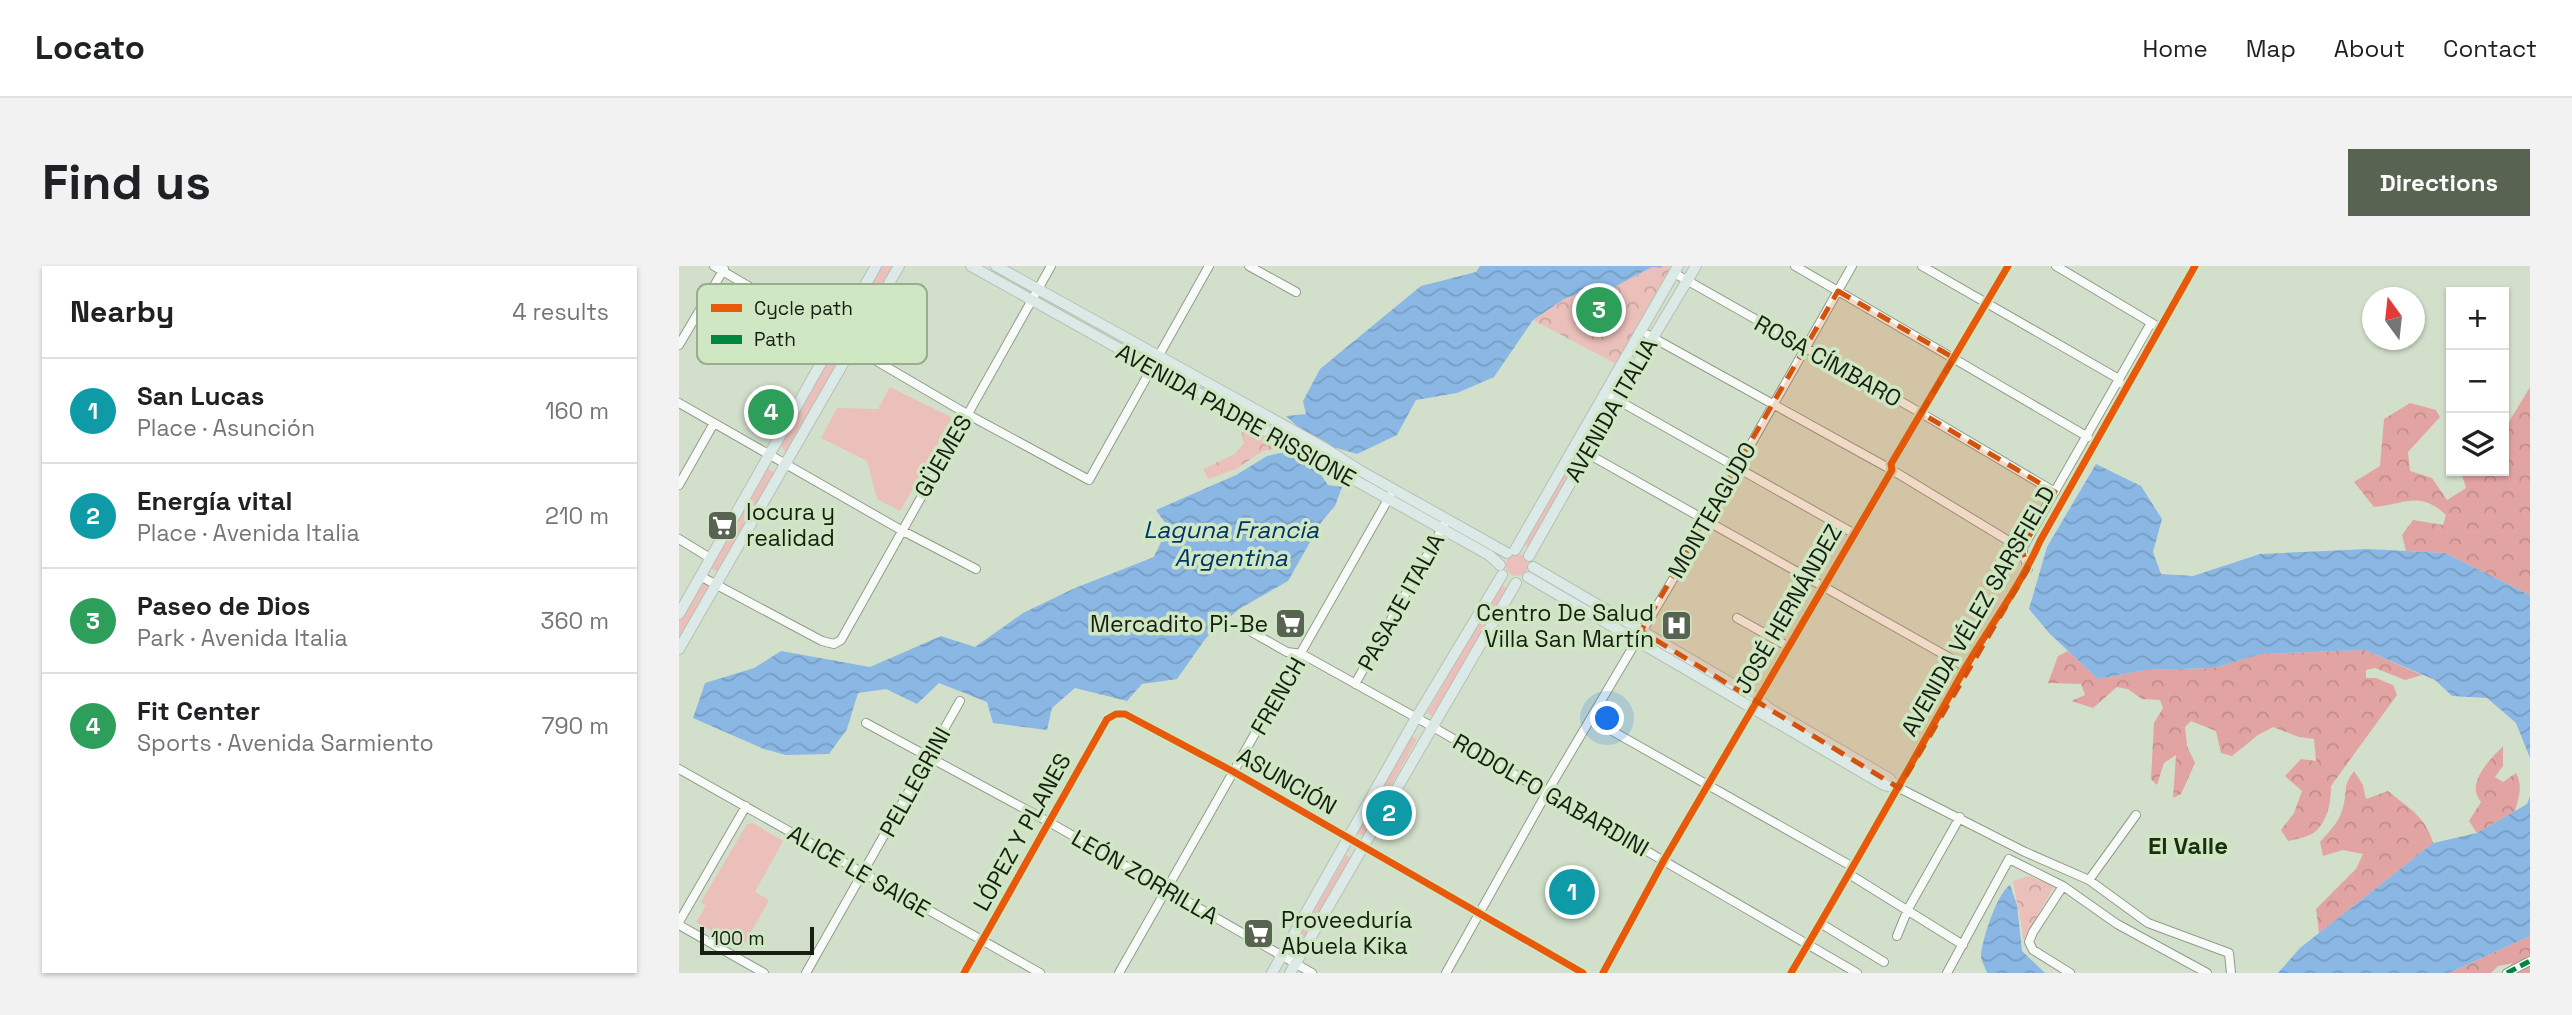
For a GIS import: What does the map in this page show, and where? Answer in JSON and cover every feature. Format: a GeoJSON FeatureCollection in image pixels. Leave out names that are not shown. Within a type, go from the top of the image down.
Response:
{"type":"FeatureCollection","features":[{"type":"Feature","properties":{"kind":"main road"},"geometry":{"type":"LineString","coordinates":[[866,284],[876,266]]}},
{"type":"Feature","properties":{"kind":"main road"},"geometry":{"type":"LineString","coordinates":[[889,284],[899,266]]}},
{"type":"Feature","properties":{"kind":"main road","name":"AVENIDA PADRE RISSIONE"},"geometry":{"type":"LineString","coordinates":[[971,266],[1034,295],[1155,362],[1317,459],[1444,524],[1489,555],[1501,570]]}},
{"type":"Feature","properties":{"kind":"main road","name":"AVENIDA PADRE RISSIONE"},"geometry":{"type":"LineString","coordinates":[[996,266],[1034,295]]}},
{"type":"Feature","properties":{"kind":"main road","name":"AVENIDA ITALIA"},"geometry":{"type":"LineString","coordinates":[[1530,567],[1587,452],[1696,266]]}},
{"type":"Feature","properties":{"kind":"main road","name":"AVENIDA ITALIA"},"geometry":{"type":"LineString","coordinates":[[1511,552],[1676,270]]}},
{"type":"Feature","properties":{"kind":"main road","name":"AVENIDA PADRE RISSIONE"},"geometry":{"type":"LineString","coordinates":[[1155,362],[1323,447],[1391,495]]}},
{"type":"Feature","properties":{"kind":"main road"},"geometry":{"type":"LineString","coordinates":[[680,611],[820,364]]}},
{"type":"Feature","properties":{"kind":"main road"},"geometry":{"type":"LineString","coordinates":[[679,649],[842,364]]}},
{"type":"Feature","properties":{"kind":"main road","name":"AVENIDA PADRE RISSIONE"},"geometry":{"type":"LineString","coordinates":[[1444,524],[1511,552]]}},
{"type":"Feature","properties":{"kind":"main road"},"geometry":{"type":"LineString","coordinates":[[1272,973],[1511,552],[1522,551],[1530,567],[1638,636],[1755,704],[1884,785],[1897,787]]}},
{"type":"Feature","properties":{"kind":"main road"},"geometry":{"type":"LineString","coordinates":[[1293,968],[1516,583],[1530,567]]}},
{"type":"Feature","properties":{"kind":"main road"},"geometry":{"type":"LineString","coordinates":[[1501,570],[1508,580],[1516,583]]}},
{"type":"Feature","properties":{"kind":"street"},"geometry":{"type":"LineString","coordinates":[[715,266],[724,268],[750,284]]}},
{"type":"Feature","properties":{"kind":"street","name":"GÜEMES"},"geometry":{"type":"LineString","coordinates":[[716,584],[821,641],[834,644],[841,640],[1051,266]]}},
{"type":"Feature","properties":{"kind":"street"},"geometry":{"type":"LineString","coordinates":[[883,364],[967,414],[1089,480],[1209,266]]}},
{"type":"Feature","properties":{"kind":"street"},"geometry":{"type":"LineString","coordinates":[[1249,266],[1296,292]]}},
{"type":"Feature","properties":{"kind":"street"},"geometry":{"type":"LineString","coordinates":[[1795,266],[2088,437]]}},
{"type":"Feature","properties":{"kind":"street","name":"MONTEAGUDO"},"geometry":{"type":"LineString","coordinates":[[1446,973],[1546,794],[1708,520],[1852,266]]}},
{"type":"Feature","properties":{"kind":"street"},"geometry":{"type":"LineString","coordinates":[[1922,266],[2119,379],[2120,387],[2125,391]]}},
{"type":"Feature","properties":{"kind":"street","name":"JOSÉ HERNÁNDEZ"},"geometry":{"type":"LineString","coordinates":[[1603,973],[1664,860],[1710,785],[1787,646],[1892,470],[1892,464],[1921,413],[2008,266]]}},
{"type":"Feature","properties":{"kind":"street"},"geometry":{"type":"LineString","coordinates":[[2056,266],[2161,328]]}},
{"type":"Feature","properties":{"kind":"street","name":"AVENIDA VÉLEZ SARSFIELD"},"geometry":{"type":"LineString","coordinates":[[1791,973],[1966,667],[2028,569],[2040,541],[2195,266]]}},
{"type":"Feature","properties":{"kind":"street"},"geometry":{"type":"LineString","coordinates":[[715,284],[724,268]]}},
{"type":"Feature","properties":{"kind":"street","name":"ROSA CÍMBARO"},"geometry":{"type":"LineString","coordinates":[[1676,270],[1687,282],[1921,413],[2055,492]]}},
{"type":"Feature","properties":{"kind":"street"},"geometry":{"type":"LineString","coordinates":[[679,345],[697,314]]}},
{"type":"Feature","properties":{"kind":"street","name":"AVENIDA VÉLEZ SARSFIELD"},"geometry":{"type":"LineString","coordinates":[[2022,550],[2151,323]]}},
{"type":"Feature","properties":{"kind":"street"},"geometry":{"type":"LineString","coordinates":[[1640,331],[1892,470],[2022,550],[2028,569]]}},
{"type":"Feature","properties":{"kind":"street"},"geometry":{"type":"LineString","coordinates":[[1605,393],[1853,533]]}},
{"type":"Feature","properties":{"kind":"street"},"geometry":{"type":"LineString","coordinates":[[679,403],[901,530],[976,569]]}},
{"type":"Feature","properties":{"kind":"street"},"geometry":{"type":"LineString","coordinates":[[679,485],[714,423]]}},
{"type":"Feature","properties":{"kind":"street"},"geometry":{"type":"LineString","coordinates":[[1574,446],[1966,667]]}},
{"type":"Feature","properties":{"kind":"street","name":"FRENCH"},"geometry":{"type":"LineString","coordinates":[[1119,973],[1391,495]]}},
{"type":"Feature","properties":{"kind":"street","name":"PASAJE ITALIA"},"geometry":{"type":"LineString","coordinates":[[1355,684],[1444,524]]}},
{"type":"Feature","properties":{"kind":"street"},"geometry":{"type":"LineString","coordinates":[[679,539],[711,558]]}},
{"type":"Feature","properties":{"kind":"street"},"geometry":{"type":"LineString","coordinates":[[700,576],[716,584]]}},
{"type":"Feature","properties":{"kind":"street"},"geometry":{"type":"LineString","coordinates":[[1737,618],[1787,646]]}},
{"type":"Feature","properties":{"kind":"street","name":"RODOLFO GABARDINI"},"geometry":{"type":"LineString","coordinates":[[1241,626],[1287,652],[1302,654],[1433,727],[1857,973]]}},
{"type":"Feature","properties":{"kind":"street","name":"PELLEGRINI"},"geometry":{"type":"LineString","coordinates":[[806,973],[960,701]]}},
{"type":"Feature","properties":{"kind":"street","name":"ASUNCIÓN"},"geometry":{"type":"LineString","coordinates":[[1116,713],[1125,714],[1234,772],[1583,973]]}},
{"type":"Feature","properties":{"kind":"street","name":"LÓPEZ Y PLANES"},"geometry":{"type":"LineString","coordinates":[[964,973],[1107,719],[1116,713]]}},
{"type":"Feature","properties":{"kind":"street"},"geometry":{"type":"LineString","coordinates":[[1591,719],[1710,785],[1851,870],[1963,945]]}},
{"type":"Feature","properties":{"kind":"street","name":"LEÓN ZORRILLA"},"geometry":{"type":"LineString","coordinates":[[866,723],[1049,822],[1282,955],[1293,968],[1312,973]]}},
{"type":"Feature","properties":{"kind":"street","name":"ALICE LE SAIGE"},"geometry":{"type":"LineString","coordinates":[[679,769],[1039,973]]}},
{"type":"Feature","properties":{"kind":"street"},"geometry":{"type":"LineString","coordinates":[[1897,787],[1961,817],[2025,852],[2089,880],[2148,923],[2229,953],[2231,972]]}},
{"type":"Feature","properties":{"kind":"street"},"geometry":{"type":"LineString","coordinates":[[746,806],[679,923],[764,973]]}},
{"type":"Feature","properties":{"kind":"street"},"geometry":{"type":"LineString","coordinates":[[2089,880],[2136,815]]}},
{"type":"Feature","properties":{"kind":"street"},"geometry":{"type":"LineString","coordinates":[[1897,936],[1908,909],[1961,817]]}},
{"type":"Feature","properties":{"kind":"street"},"geometry":{"type":"LineString","coordinates":[[2018,864],[2025,852]]}},
{"type":"Feature","properties":{"kind":"street"},"geometry":{"type":"LineString","coordinates":[[1947,973],[2009,859],[2063,887],[2117,924],[2207,973]]}},
{"type":"Feature","properties":{"kind":"street"},"geometry":{"type":"LineString","coordinates":[[2063,887],[2029,942],[2033,950],[2070,973]]}},
{"type":"Feature","properties":{"kind":"street"},"geometry":{"type":"LineString","coordinates":[[1820,923],[1885,962]]}},
{"type":"Feature","properties":{"kind":"street"},"geometry":{"type":"LineString","coordinates":[[2507,973],[2530,961]]}},
{"type":"Feature","properties":{"kind":"highlighted area"},"geometry":{"type":"Polygon","coordinates":[[[1838,291],[1954,358],[1921,413],[2055,492],[2022,549],[2028,569],[1899,788],[1641,631],[1838,291]]]}},
{"type":"Feature","properties":{"kind":"green space"},"geometry":{"type":"Polygon","coordinates":[[[881,266],[893,266],[883,284],[871,284],[881,266]]]}},
{"type":"Feature","properties":{"kind":"green space"},"geometry":{"type":"Polygon","coordinates":[[[1674,266],[1618,365],[1533,320],[1577,293],[1587,296],[1601,294],[1652,267],[1674,266]]]}},
{"type":"Feature","properties":{"kind":"green space"},"geometry":{"type":"Polygon","coordinates":[[[827,364],[837,364],[786,452],[781,446],[827,364]]]}},
{"type":"Feature","properties":{"kind":"green space"},"geometry":{"type":"Polygon","coordinates":[[[890,387],[953,418],[900,511],[877,499],[867,461],[821,438],[837,408],[878,409],[890,387]]]}},
{"type":"Feature","properties":{"kind":"green space"},"geometry":{"type":"Polygon","coordinates":[[[2530,387],[2530,595],[2445,553],[2406,551],[2402,535],[2413,520],[2443,525],[2446,515],[2428,503],[2412,500],[2374,507],[2354,482],[2380,466],[2384,419],[2410,403],[2436,410],[2440,417],[2408,452],[2410,471],[2432,478],[2447,500],[2466,488],[2462,476],[2509,476],[2509,422],[2530,387]]]}},
{"type":"Feature","properties":{"kind":"green space"},"geometry":{"type":"Polygon","coordinates":[[[1246,425],[1284,447],[1263,451],[1236,469],[1208,479],[1203,469],[1235,454],[1244,443],[1241,435],[1246,425]]]}},
{"type":"Feature","properties":{"kind":"green space"},"geometry":{"type":"Polygon","coordinates":[[[1574,458],[1578,460],[1531,548],[1524,544],[1574,458]]]}},
{"type":"Feature","properties":{"kind":"green space"},"geometry":{"type":"Polygon","coordinates":[[[767,468],[776,474],[718,572],[708,567],[767,468]]]}},
{"type":"Feature","properties":{"kind":"green space"},"geometry":{"type":"Polygon","coordinates":[[[1517,554],[1525,557],[1528,565],[1525,573],[1517,576],[1509,573],[1506,565],[1509,557],[1517,554]]]}},
{"type":"Feature","properties":{"kind":"green space"},"geometry":{"type":"Polygon","coordinates":[[[702,581],[711,586],[679,641],[679,621],[702,581]]]}},
{"type":"Feature","properties":{"kind":"green space"},"geometry":{"type":"Polygon","coordinates":[[[1500,585],[1507,588],[1433,717],[1427,713],[1500,585]]]}},
{"type":"Feature","properties":{"kind":"green space"},"geometry":{"type":"Polygon","coordinates":[[[2365,650],[2422,675],[2405,680],[2375,668],[2366,670],[2366,678],[2376,678],[2393,685],[2397,695],[2331,786],[2328,810],[2320,827],[2310,835],[2288,841],[2281,830],[2294,813],[2302,791],[2285,776],[2301,759],[2316,761],[2314,739],[2299,737],[2273,727],[2258,735],[2232,756],[2221,753],[2216,731],[2191,721],[2185,727],[2187,746],[2195,763],[2181,794],[2173,798],[2176,755],[2164,763],[2157,785],[2151,779],[2154,723],[2163,708],[2160,700],[2142,699],[2128,689],[2117,687],[2093,708],[2071,701],[2085,695],[2081,684],[2048,683],[2058,656],[2068,651],[2098,679],[2145,670],[2214,668],[2261,654],[2365,650]]]}},
{"type":"Feature","properties":{"kind":"green space"},"geometry":{"type":"Polygon","coordinates":[[[1411,736],[1417,739],[1363,836],[1357,833],[1411,736]]]}},
{"type":"Feature","properties":{"kind":"green space"},"geometry":{"type":"Polygon","coordinates":[[[2503,747],[2503,766],[2495,777],[2503,782],[2516,773],[2520,787],[2515,811],[2477,833],[2469,821],[2481,802],[2476,792],[2477,780],[2489,761],[2503,747]]]}},
{"type":"Feature","properties":{"kind":"green space"},"geometry":{"type":"Polygon","coordinates":[[[2354,771],[2363,785],[2366,799],[2388,791],[2421,819],[2433,843],[2319,933],[2316,909],[2356,869],[2363,854],[2343,850],[2323,856],[2320,842],[2341,815],[2347,784],[2354,771]]]}},
{"type":"Feature","properties":{"kind":"green space"},"geometry":{"type":"Polygon","coordinates":[[[753,823],[783,841],[755,892],[769,900],[742,948],[696,922],[706,906],[701,902],[747,824],[753,823]]]}},
{"type":"Feature","properties":{"kind":"green space"},"geometry":{"type":"Polygon","coordinates":[[[1346,855],[1351,858],[1297,953],[1292,950],[1346,855]]]}},
{"type":"Feature","properties":{"kind":"green space"},"geometry":{"type":"Polygon","coordinates":[[[2029,876],[2054,886],[2024,941],[2013,881],[2029,876]]]}},
{"type":"Feature","properties":{"kind":"green space"},"geometry":{"type":"Polygon","coordinates":[[[2530,936],[2530,973],[2506,973],[2512,963],[2498,966],[2491,973],[2449,973],[2530,936]]]}},
{"type":"Feature","properties":{"kind":"water","name":"Laguna Francia Argentina"},"geometry":{"type":"Polygon","coordinates":[[[1480,266],[1662,266],[1662,268],[1652,267],[1601,294],[1577,294],[1564,299],[1533,320],[1494,377],[1457,393],[1416,400],[1397,435],[1357,454],[1326,445],[1323,447],[1314,465],[1328,485],[1342,487],[1335,506],[1322,521],[1288,581],[1239,609],[1206,638],[1177,679],[1142,684],[1127,701],[1075,688],[1052,708],[1047,730],[993,723],[987,702],[939,683],[917,704],[886,689],[858,693],[847,729],[829,754],[786,755],[764,749],[693,718],[705,683],[754,668],[781,651],[870,667],[941,636],[975,647],[1023,613],[1075,588],[1154,557],[1168,527],[1156,510],[1236,475],[1267,456],[1295,450],[1306,434],[1286,416],[1306,414],[1303,401],[1320,369],[1421,286],[1476,272],[1480,266]]]}},
{"type":"Feature","properties":{"kind":"water"},"geometry":{"type":"Polygon","coordinates":[[[2096,464],[2141,486],[2162,519],[2153,552],[2161,574],[2193,576],[2260,554],[2368,549],[2445,553],[2530,595],[2530,758],[2516,723],[2487,698],[2452,696],[2435,680],[2365,650],[2261,654],[2214,668],[2145,670],[2098,679],[2049,633],[2029,609],[2047,547],[2096,464]]]}},
{"type":"Feature","properties":{"kind":"water"},"geometry":{"type":"Polygon","coordinates":[[[2530,797],[2530,936],[2449,973],[2278,973],[2300,948],[2433,843],[2477,833],[2527,804],[2530,797]]]}},
{"type":"Feature","properties":{"kind":"water"},"geometry":{"type":"Polygon","coordinates":[[[2010,885],[2017,905],[2022,951],[2045,973],[1987,973],[1983,963],[1982,950],[1991,918],[2000,898],[2010,885]]]}},
{"type":"Feature","properties":{"kind":"marked path"},"geometry":{"type":"LineString","coordinates":[[2507,973],[2530,961]]}},
{"type":"Feature","properties":{"kind":"cycle path"},"geometry":{"type":"LineString","coordinates":[[1603,973],[1664,860],[2008,266]]}},
{"type":"Feature","properties":{"kind":"cycle path"},"geometry":{"type":"LineString","coordinates":[[1791,973],[1964,670],[2023,575],[2195,266]]}},
{"type":"Feature","properties":{"kind":"cycle path"},"geometry":{"type":"LineString","coordinates":[[964,973],[1107,719],[1116,714],[1125,714],[1234,772],[1583,973]]}},
{"type":"Feature","properties":{"kind":"place","name":"Paseo de Dios"},"geometry":{"type":"Point","coordinates":[1599,310]}},
{"type":"Feature","properties":{"kind":"place","name":"Fit Center"},"geometry":{"type":"Point","coordinates":[771,412]}},
{"type":"Feature","properties":{"kind":"place","name":"locura y realidad"},"geometry":{"type":"Point","coordinates":[723,525]}},
{"type":"Feature","properties":{"kind":"place","name":"Mercadito Pi-Be"},"geometry":{"type":"Point","coordinates":[1291,624]}},
{"type":"Feature","properties":{"kind":"place","name":"Centro De Salud Villa San Martín"},"geometry":{"type":"Point","coordinates":[1677,626]}},
{"type":"Feature","properties":{"kind":"place","name":"Energía vital"},"geometry":{"type":"Point","coordinates":[1389,813]}},
{"type":"Feature","properties":{"kind":"place","name":"San Lucas"},"geometry":{"type":"Point","coordinates":[1572,892]}},
{"type":"Feature","properties":{"kind":"place","name":"Proveeduría Abuela Kika"},"geometry":{"type":"Point","coordinates":[1258,933]}},
{"type":"Feature","properties":{"kind":"district","name":"El Valle"},"geometry":{"type":"Point","coordinates":[2188,846]}}]}
